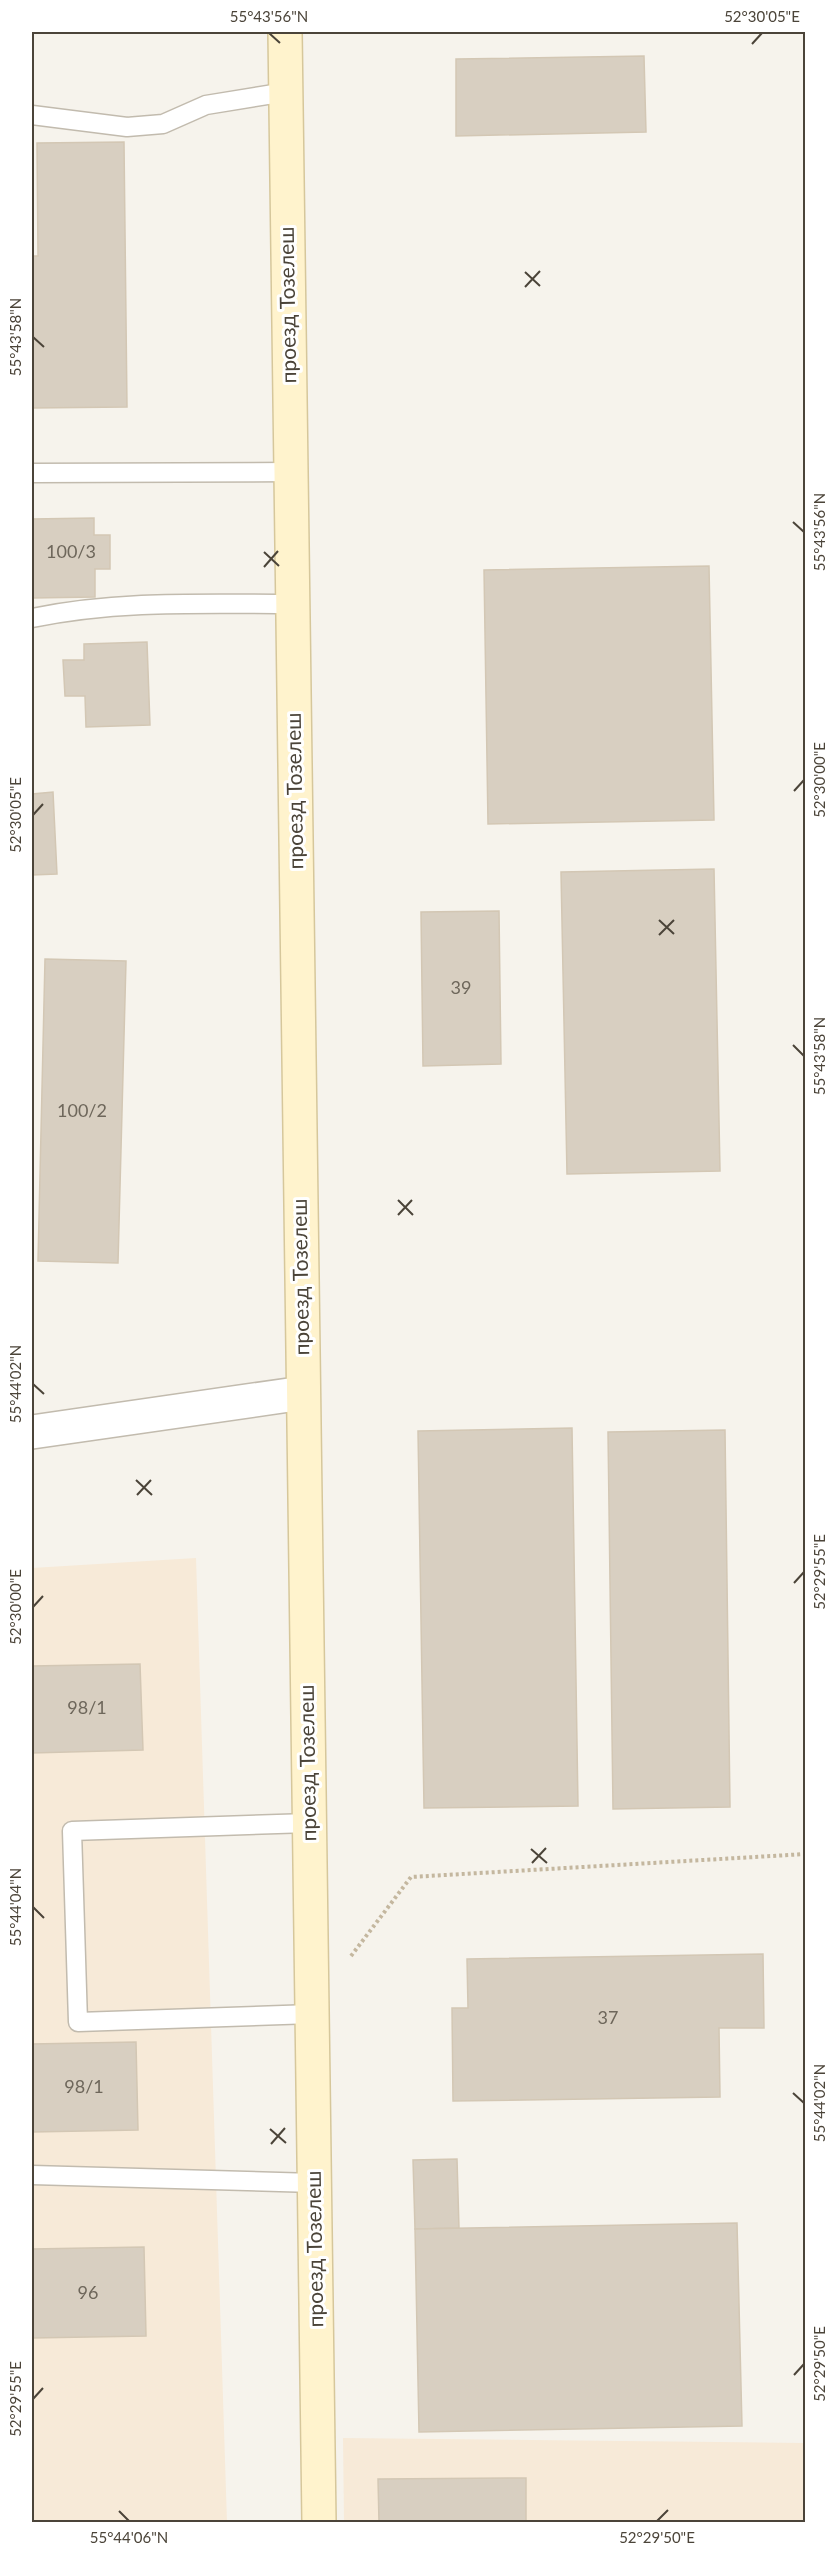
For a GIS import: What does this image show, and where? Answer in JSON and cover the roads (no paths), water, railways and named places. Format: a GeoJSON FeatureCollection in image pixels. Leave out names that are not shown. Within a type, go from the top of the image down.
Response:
{"type":"FeatureCollection","features":[{"type":"Feature","properties":{"kind":"street","name":"проезд Тозелеш"},"geometry":{"type":"LineString","coordinates":[[285,32],[319,2523]]}},
{"type":"Feature","properties":{"kind":"street"},"geometry":{"type":"LineString","coordinates":[[32,1432],[303,1394]]}},
{"type":"Feature","properties":{"kind":"lane"},"geometry":{"type":"LineString","coordinates":[[32,115],[127,127],[154,125],[163,124],[206,105],[286,92]]}},
{"type":"Feature","properties":{"kind":"lane"},"geometry":{"type":"LineString","coordinates":[[32,473],[291,472]]}},
{"type":"Feature","properties":{"kind":"lane"},"geometry":{"type":"LineString","coordinates":[[32,618],[60,612],[147,603],[293,604]]}},
{"type":"Feature","properties":{"kind":"lane"},"geometry":{"type":"LineString","coordinates":[[309,1823],[72,1831],[78,2022],[312,2014]]}},
{"type":"Feature","properties":{"kind":"lane"},"geometry":{"type":"LineString","coordinates":[[32,2175],[314,2182]]}}]}
